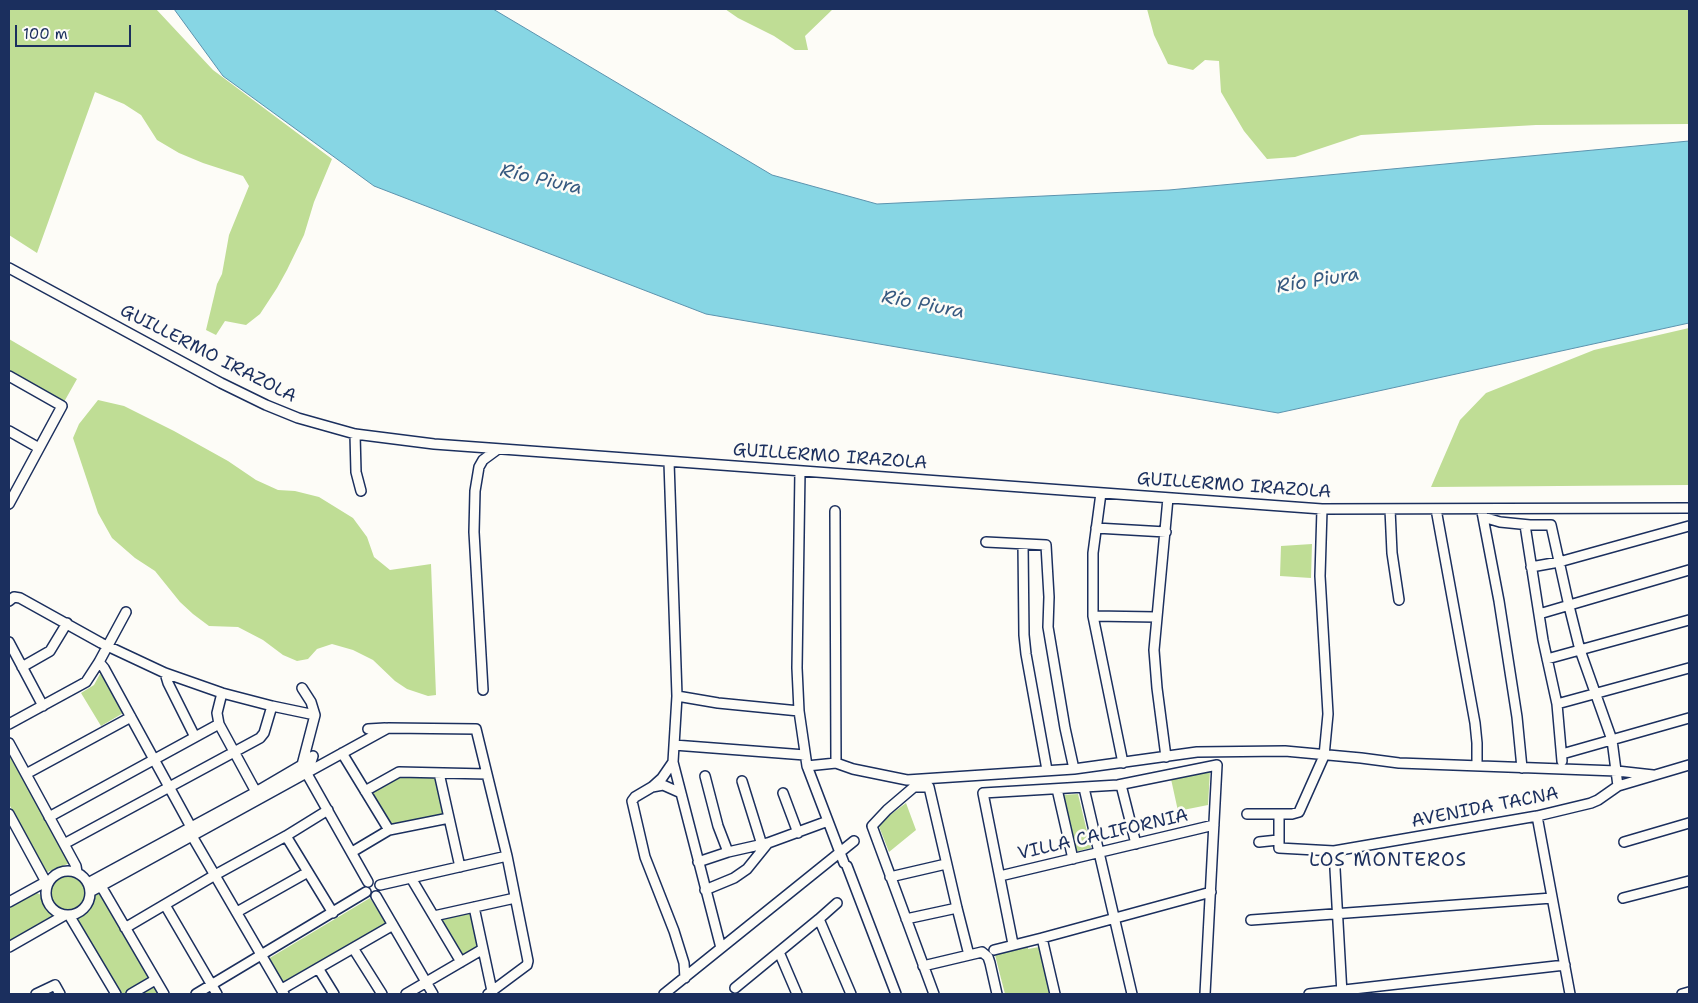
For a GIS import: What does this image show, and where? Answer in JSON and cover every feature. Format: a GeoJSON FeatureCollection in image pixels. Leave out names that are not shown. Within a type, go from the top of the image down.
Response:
{"type":"FeatureCollection","features":[{"type":"Feature","properties":{"kind":"street","name":"GUILLERMO IRAZOLA"},"geometry":{"type":"LineString","coordinates":[[9,268],[221,383],[258,401],[298,418],[355,434],[434,444],[1322,509],[1436,509],[1482,513],[1689,508]]}},
{"type":"Feature","properties":{"kind":"street"},"geometry":{"type":"LineString","coordinates":[[9,376],[62,406],[9,504]]}},
{"type":"Feature","properties":{"kind":"street"},"geometry":{"type":"LineString","coordinates":[[9,431],[39,448]]}},
{"type":"Feature","properties":{"kind":"street"},"geometry":{"type":"LineString","coordinates":[[355,434],[356,472],[361,490]]}},
{"type":"Feature","properties":{"kind":"street"},"geometry":{"type":"LineString","coordinates":[[483,690],[474,532],[475,491],[479,467],[483,460],[498,448]]}},
{"type":"Feature","properties":{"kind":"street"},"geometry":{"type":"LineString","coordinates":[[669,462],[677,696],[673,762],[721,948]]}},
{"type":"Feature","properties":{"kind":"street"},"geometry":{"type":"LineString","coordinates":[[800,471],[797,668],[804,755],[839,853],[896,994]]}},
{"type":"Feature","properties":{"kind":"street"},"geometry":{"type":"LineString","coordinates":[[9,482],[18,487]]}},
{"type":"Feature","properties":{"kind":"street"},"geometry":{"type":"LineString","coordinates":[[1100,493],[1092,588],[1093,616],[1123,762]]}},
{"type":"Feature","properties":{"kind":"street"},"geometry":{"type":"LineString","coordinates":[[1166,757],[1154,650],[1168,498]]}},
{"type":"Feature","properties":{"kind":"street"},"geometry":{"type":"LineString","coordinates":[[1247,814],[1292,814],[1299,812],[1324,756],[1328,714],[1320,576],[1322,509]]}},
{"type":"Feature","properties":{"kind":"street"},"geometry":{"type":"LineString","coordinates":[[1390,509],[1392,553],[1399,600]]}},
{"type":"Feature","properties":{"kind":"street"},"geometry":{"type":"LineString","coordinates":[[1436,509],[1474,723],[1477,743],[1477,766]]}},
{"type":"Feature","properties":{"kind":"street"},"geometry":{"type":"LineString","coordinates":[[835,511],[836,763]]}},
{"type":"Feature","properties":{"kind":"street"},"geometry":{"type":"LineString","coordinates":[[1482,513],[1500,522],[1524,525],[1551,525],[1580,650],[1612,740],[1618,786]]}},
{"type":"Feature","properties":{"kind":"street"},"geometry":{"type":"LineString","coordinates":[[1482,513],[1499,601],[1517,717],[1522,768]]}},
{"type":"Feature","properties":{"kind":"street"},"geometry":{"type":"LineString","coordinates":[[1524,525],[1556,704],[1562,757],[1612,740],[1689,718]]}},
{"type":"Feature","properties":{"kind":"street"},"geometry":{"type":"LineString","coordinates":[[1531,567],[1559,562],[1689,526]]}},
{"type":"Feature","properties":{"kind":"street"},"geometry":{"type":"LineString","coordinates":[[1096,528],[1166,532]]}},
{"type":"Feature","properties":{"kind":"street"},"geometry":{"type":"LineString","coordinates":[[986,542],[1046,545],[1049,596],[1048,627],[1074,769]]}},
{"type":"Feature","properties":{"kind":"street"},"geometry":{"type":"LineString","coordinates":[[1023,544],[1025,645],[1047,770]]}},
{"type":"Feature","properties":{"kind":"street"},"geometry":{"type":"LineString","coordinates":[[1539,614],[1689,570]]}},
{"type":"Feature","properties":{"kind":"street"},"geometry":{"type":"LineString","coordinates":[[9,601],[14,597],[20,598],[107,646],[165,673],[222,692],[272,706],[315,715]]}},
{"type":"Feature","properties":{"kind":"street"},"geometry":{"type":"LineString","coordinates":[[9,724],[86,682],[126,612]]}},
{"type":"Feature","properties":{"kind":"street"},"geometry":{"type":"LineString","coordinates":[[1093,616],[1156,617]]}},
{"type":"Feature","properties":{"kind":"street"},"geometry":{"type":"LineString","coordinates":[[1547,659],[1689,620]]}},
{"type":"Feature","properties":{"kind":"street"},"geometry":{"type":"LineString","coordinates":[[22,667],[50,650],[66,623]]}},
{"type":"Feature","properties":{"kind":"street"},"geometry":{"type":"LineString","coordinates":[[9,642],[43,706]]}},
{"type":"Feature","properties":{"kind":"street"},"geometry":{"type":"LineString","coordinates":[[99,662],[170,787],[215,875],[283,992],[318,968],[393,925]]}},
{"type":"Feature","properties":{"kind":"street"},"geometry":{"type":"LineString","coordinates":[[1556,704],[1689,668]]}},
{"type":"Feature","properties":{"kind":"street"},"geometry":{"type":"LineString","coordinates":[[165,673],[168,683],[195,737]]}},
{"type":"Feature","properties":{"kind":"street"},"geometry":{"type":"LineString","coordinates":[[90,892],[302,765],[315,715],[311,702],[302,688]]}},
{"type":"Feature","properties":{"kind":"street"},"geometry":{"type":"LineString","coordinates":[[222,692],[217,713],[219,724],[256,792]]}},
{"type":"Feature","properties":{"kind":"street"},"geometry":{"type":"LineString","coordinates":[[677,696],[718,703],[799,711]]}},
{"type":"Feature","properties":{"kind":"street"},"geometry":{"type":"LineString","coordinates":[[64,844],[260,738],[264,733],[272,706]]}},
{"type":"Feature","properties":{"kind":"street"},"geometry":{"type":"LineString","coordinates":[[26,774],[131,716]]}},
{"type":"Feature","properties":{"kind":"street"},"geometry":{"type":"LineString","coordinates":[[49,817],[219,724]]}},
{"type":"Feature","properties":{"kind":"street"},"geometry":{"type":"LineString","coordinates":[[88,883],[306,774],[388,728]]}},
{"type":"Feature","properties":{"kind":"street"},"geometry":{"type":"LineString","coordinates":[[368,729],[476,729],[528,961],[527,965],[490,993],[474,908]]}},
{"type":"Feature","properties":{"kind":"street"},"geometry":{"type":"LineString","coordinates":[[9,743],[76,866],[77,872],[88,883],[90,892],[88,902],[83,910],[67,915],[9,947]]}},
{"type":"Feature","properties":{"kind":"street"},"geometry":{"type":"LineString","coordinates":[[674,745],[804,755]]}},
{"type":"Feature","properties":{"kind":"street"},"geometry":{"type":"LineString","coordinates":[[807,766],[836,763],[853,769],[907,780],[1074,769],[1197,752],[1285,751],[1399,763],[1617,771],[1654,775]]}},
{"type":"Feature","properties":{"kind":"street"},"geometry":{"type":"LineString","coordinates":[[342,753],[389,830]]}},
{"type":"Feature","properties":{"kind":"street"},"geometry":{"type":"LineString","coordinates":[[306,774],[314,756]]}},
{"type":"Feature","properties":{"kind":"street"},"geometry":{"type":"LineString","coordinates":[[673,762],[662,778],[632,801],[645,857],[684,962],[685,978]]}},
{"type":"Feature","properties":{"kind":"street"},"geometry":{"type":"LineString","coordinates":[[1012,944],[983,793],[1121,785],[1217,765],[1205,994]]}},
{"type":"Feature","properties":{"kind":"street","name":"AVENIDA TACNA"},"geometry":{"type":"LineString","coordinates":[[1259,842],[1334,851],[1537,816],[1590,803],[1598,800],[1618,786],[1689,765]]}},
{"type":"Feature","properties":{"kind":"street"},"geometry":{"type":"LineString","coordinates":[[365,792],[398,772],[487,774]]}},
{"type":"Feature","properties":{"kind":"street"},"geometry":{"type":"LineString","coordinates":[[439,773],[460,867]]}},
{"type":"Feature","properties":{"kind":"street"},"geometry":{"type":"LineString","coordinates":[[306,774],[368,882]]}},
{"type":"Feature","properties":{"kind":"street"},"geometry":{"type":"LineString","coordinates":[[705,776],[718,826],[728,852]]}},
{"type":"Feature","properties":{"kind":"street"},"geometry":{"type":"LineString","coordinates":[[742,781],[765,844]]}},
{"type":"Feature","properties":{"kind":"street"},"geometry":{"type":"LineString","coordinates":[[652,787],[662,785],[682,793]]}},
{"type":"Feature","properties":{"kind":"street"},"geometry":{"type":"LineString","coordinates":[[1121,785],[1136,844]]}},
{"type":"Feature","properties":{"kind":"street"},"geometry":{"type":"LineString","coordinates":[[934,994],[872,826],[887,810],[914,787],[929,787],[969,955]]}},
{"type":"Feature","properties":{"kind":"street"},"geometry":{"type":"LineString","coordinates":[[1084,788],[1132,994]]}},
{"type":"Feature","properties":{"kind":"street"},"geometry":{"type":"LineString","coordinates":[[1057,789],[1073,859]]}},
{"type":"Feature","properties":{"kind":"street"},"geometry":{"type":"LineString","coordinates":[[783,792],[798,833]]}},
{"type":"Feature","properties":{"kind":"street"},"geometry":{"type":"LineString","coordinates":[[125,928],[328,810]]}},
{"type":"Feature","properties":{"kind":"street"},"geometry":{"type":"LineString","coordinates":[[9,814],[48,881],[46,900],[55,912],[67,915],[116,994]]}},
{"type":"Feature","properties":{"kind":"street"},"geometry":{"type":"LineString","coordinates":[[1279,814],[1279,844]]}},
{"type":"Feature","properties":{"kind":"street"},"geometry":{"type":"LineString","coordinates":[[1537,816],[1570,994]]}},
{"type":"Feature","properties":{"kind":"street"},"geometry":{"type":"LineString","coordinates":[[352,852],[389,830],[449,818]]}},
{"type":"Feature","properties":{"kind":"street"},"geometry":{"type":"LineString","coordinates":[[698,862],[728,852],[765,844],[828,821]]}},
{"type":"Feature","properties":{"kind":"street"},"geometry":{"type":"LineString","coordinates":[[1624,842],[1689,822]]}},
{"type":"Feature","properties":{"kind":"street","name":"VILLA CALIFORNIA"},"geometry":{"type":"LineString","coordinates":[[1000,876],[1214,825]]}},
{"type":"Feature","properties":{"kind":"street"},"geometry":{"type":"LineString","coordinates":[[286,836],[333,913]]}},
{"type":"Feature","properties":{"kind":"street"},"geometry":{"type":"LineString","coordinates":[[664,994],[854,841]]}},
{"type":"Feature","properties":{"kind":"street"},"geometry":{"type":"LineString","coordinates":[[705,890],[734,878],[747,869],[765,844]]}},
{"type":"Feature","properties":{"kind":"street"},"geometry":{"type":"LineString","coordinates":[[1334,851],[1342,992]]}},
{"type":"Feature","properties":{"kind":"street"},"geometry":{"type":"LineString","coordinates":[[380,885],[506,856]]}},
{"type":"Feature","properties":{"kind":"street"},"geometry":{"type":"LineString","coordinates":[[890,877],[946,864]]}},
{"type":"Feature","properties":{"kind":"street"},"geometry":{"type":"LineString","coordinates":[[9,902],[48,881],[62,871],[77,872]]}},
{"type":"Feature","properties":{"kind":"street"},"geometry":{"type":"LineString","coordinates":[[237,912],[308,872]]}},
{"type":"Feature","properties":{"kind":"street"},"geometry":{"type":"LineString","coordinates":[[411,878],[461,962]]}},
{"type":"Feature","properties":{"kind":"street"},"geometry":{"type":"LineString","coordinates":[[366,892],[365,887],[368,882],[374,880],[380,885]]}},
{"type":"Feature","properties":{"kind":"street"},"geometry":{"type":"LineString","coordinates":[[1623,898],[1689,881]]}},
{"type":"Feature","properties":{"kind":"street"},"geometry":{"type":"LineString","coordinates":[[376,896],[380,891],[380,885]]}},
{"type":"Feature","properties":{"kind":"street"},"geometry":{"type":"LineString","coordinates":[[101,886],[164,994]]}},
{"type":"Feature","properties":{"kind":"street"},"geometry":{"type":"LineString","coordinates":[[196,994],[366,892]]}},
{"type":"Feature","properties":{"kind":"street"},"geometry":{"type":"LineString","coordinates":[[366,892],[369,895],[376,896]]}},
{"type":"Feature","properties":{"kind":"street"},"geometry":{"type":"LineString","coordinates":[[994,950],[1211,892]]}},
{"type":"Feature","properties":{"kind":"street"},"geometry":{"type":"LineString","coordinates":[[376,896],[433,994]]}},
{"type":"Feature","properties":{"kind":"street"},"geometry":{"type":"LineString","coordinates":[[434,916],[515,898]]}},
{"type":"Feature","properties":{"kind":"street"},"geometry":{"type":"LineString","coordinates":[[1251,920],[1552,898]]}},
{"type":"Feature","properties":{"kind":"street"},"geometry":{"type":"LineString","coordinates":[[735,988],[837,903]]}},
{"type":"Feature","properties":{"kind":"street"},"geometry":{"type":"LineString","coordinates":[[165,905],[217,994]]}},
{"type":"Feature","properties":{"kind":"street"},"geometry":{"type":"LineString","coordinates":[[906,919],[957,908]]}},
{"type":"Feature","properties":{"kind":"street"},"geometry":{"type":"LineString","coordinates":[[819,919],[851,994]]}},
{"type":"Feature","properties":{"kind":"street"},"geometry":{"type":"LineString","coordinates":[[1042,938],[1055,994]]}},
{"type":"Feature","properties":{"kind":"street"},"geometry":{"type":"LineString","coordinates":[[353,948],[382,994]]}},
{"type":"Feature","properties":{"kind":"street"},"geometry":{"type":"LineString","coordinates":[[406,994],[483,949]]}},
{"type":"Feature","properties":{"kind":"street"},"geometry":{"type":"LineString","coordinates":[[779,952],[797,994]]}},
{"type":"Feature","properties":{"kind":"street"},"geometry":{"type":"LineString","coordinates":[[923,966],[982,952],[988,957],[997,994]]}},
{"type":"Feature","properties":{"kind":"street"},"geometry":{"type":"LineString","coordinates":[[1309,994],[1342,992],[1565,965]]}},
{"type":"Feature","properties":{"kind":"street"},"geometry":{"type":"LineString","coordinates":[[318,968],[334,994]]}},
{"type":"Feature","properties":{"kind":"street"},"geometry":{"type":"LineString","coordinates":[[131,994],[155,980]]}},
{"type":"Feature","properties":{"kind":"street"},"geometry":{"type":"LineString","coordinates":[[36,994],[55,985],[60,994]]}},
{"type":"Feature","properties":{"kind":"street"},"geometry":{"type":"LineString","coordinates":[[1682,994],[1689,992]]}},
{"type":"Feature","properties":{"kind":"green space"},"geometry":{"type":"Polygon","coordinates":[[[9,9],[156,9],[213,70],[332,159],[314,202],[304,235],[277,288],[260,314],[246,325],[225,321],[216,335],[206,330],[217,284],[222,274],[229,235],[249,186],[243,176],[179,153],[157,140],[141,115],[124,104],[95,92],[37,253],[9,235],[9,9]]]}},
{"type":"Feature","properties":{"kind":"green space"},"geometry":{"type":"Polygon","coordinates":[[[725,9],[833,9],[805,36],[808,50],[795,50],[725,9]]]}},
{"type":"Feature","properties":{"kind":"green space"},"geometry":{"type":"Polygon","coordinates":[[[1147,9],[1689,9],[1689,124],[1536,125],[1361,135],[1295,157],[1267,159],[1244,131],[1221,92],[1219,61],[1205,60],[1193,70],[1168,64],[1154,35],[1147,9]]]}},
{"type":"Feature","properties":{"kind":"green space"},"geometry":{"type":"Polygon","coordinates":[[[1689,328],[1689,485],[1431,487],[1460,420],[1486,393],[1594,350],[1689,328]]]}},
{"type":"Feature","properties":{"kind":"green space"},"geometry":{"type":"Polygon","coordinates":[[[9,339],[77,379],[64,402],[9,370],[9,339]]]}},
{"type":"Feature","properties":{"kind":"green space"},"geometry":{"type":"Polygon","coordinates":[[[98,400],[124,406],[174,431],[228,461],[256,480],[278,490],[295,491],[319,497],[353,518],[367,537],[374,557],[390,570],[431,564],[436,695],[428,696],[407,689],[395,681],[373,660],[353,650],[332,644],[317,649],[308,659],[297,661],[283,655],[263,640],[238,627],[209,626],[193,614],[180,602],[155,571],[135,558],[112,538],[98,513],[73,438],[79,424],[98,400]]]}},
{"type":"Feature","properties":{"kind":"green space"},"geometry":{"type":"Polygon","coordinates":[[[1312,544],[1311,578],[1280,576],[1281,546],[1312,544]]]}},
{"type":"Feature","properties":{"kind":"green space"},"geometry":{"type":"Polygon","coordinates":[[[101,672],[125,712],[101,726],[81,693],[94,685],[101,672]]]}},
{"type":"Feature","properties":{"kind":"green space"},"geometry":{"type":"Polygon","coordinates":[[[9,750],[70,863],[45,873],[9,804],[9,750]]]}},
{"type":"Feature","properties":{"kind":"green space"},"geometry":{"type":"Polygon","coordinates":[[[1210,771],[1208,805],[1178,811],[1171,779],[1210,771]]]}},
{"type":"Feature","properties":{"kind":"green space"},"geometry":{"type":"Polygon","coordinates":[[[401,775],[436,776],[445,815],[392,828],[370,793],[401,775]]]}},
{"type":"Feature","properties":{"kind":"green space"},"geometry":{"type":"Polygon","coordinates":[[[1078,794],[1091,848],[1074,852],[1062,795],[1078,794]]]}},
{"type":"Feature","properties":{"kind":"green space"},"geometry":{"type":"Polygon","coordinates":[[[906,803],[916,830],[889,852],[878,824],[906,803]]]}},
{"type":"Feature","properties":{"kind":"green space"},"geometry":{"type":"Polygon","coordinates":[[[68,874],[81,880],[87,893],[81,906],[68,912],[55,906],[49,893],[55,880],[68,874]]]}},
{"type":"Feature","properties":{"kind":"green space"},"geometry":{"type":"Polygon","coordinates":[[[98,891],[159,994],[121,994],[77,918],[87,912],[94,894],[98,891]]]}},
{"type":"Feature","properties":{"kind":"green space"},"geometry":{"type":"Polygon","coordinates":[[[35,892],[41,895],[53,919],[9,943],[9,906],[35,892]]]}},
{"type":"Feature","properties":{"kind":"green space"},"geometry":{"type":"Polygon","coordinates":[[[370,898],[387,924],[283,985],[268,959],[370,898]]]}},
{"type":"Feature","properties":{"kind":"green space"},"geometry":{"type":"Polygon","coordinates":[[[471,911],[480,948],[463,959],[439,919],[471,911]]]}},
{"type":"Feature","properties":{"kind":"green space"},"geometry":{"type":"Polygon","coordinates":[[[1028,946],[1028,949],[1039,947],[1051,994],[1005,994],[995,955],[1028,946]]]}},
{"type":"Feature","properties":{"kind":"water","name":"Río Piura"},"geometry":{"type":"Polygon","coordinates":[[[174,9],[493,9],[772,175],[877,204],[1169,190],[1689,141],[1689,323],[1278,413],[706,314],[374,186],[223,76],[174,9]]]}},
{"type":"Feature","properties":{"kind":"district","name":"LOS MONTEROS"},"geometry":{"type":"Point","coordinates":[1388,861]}}]}
